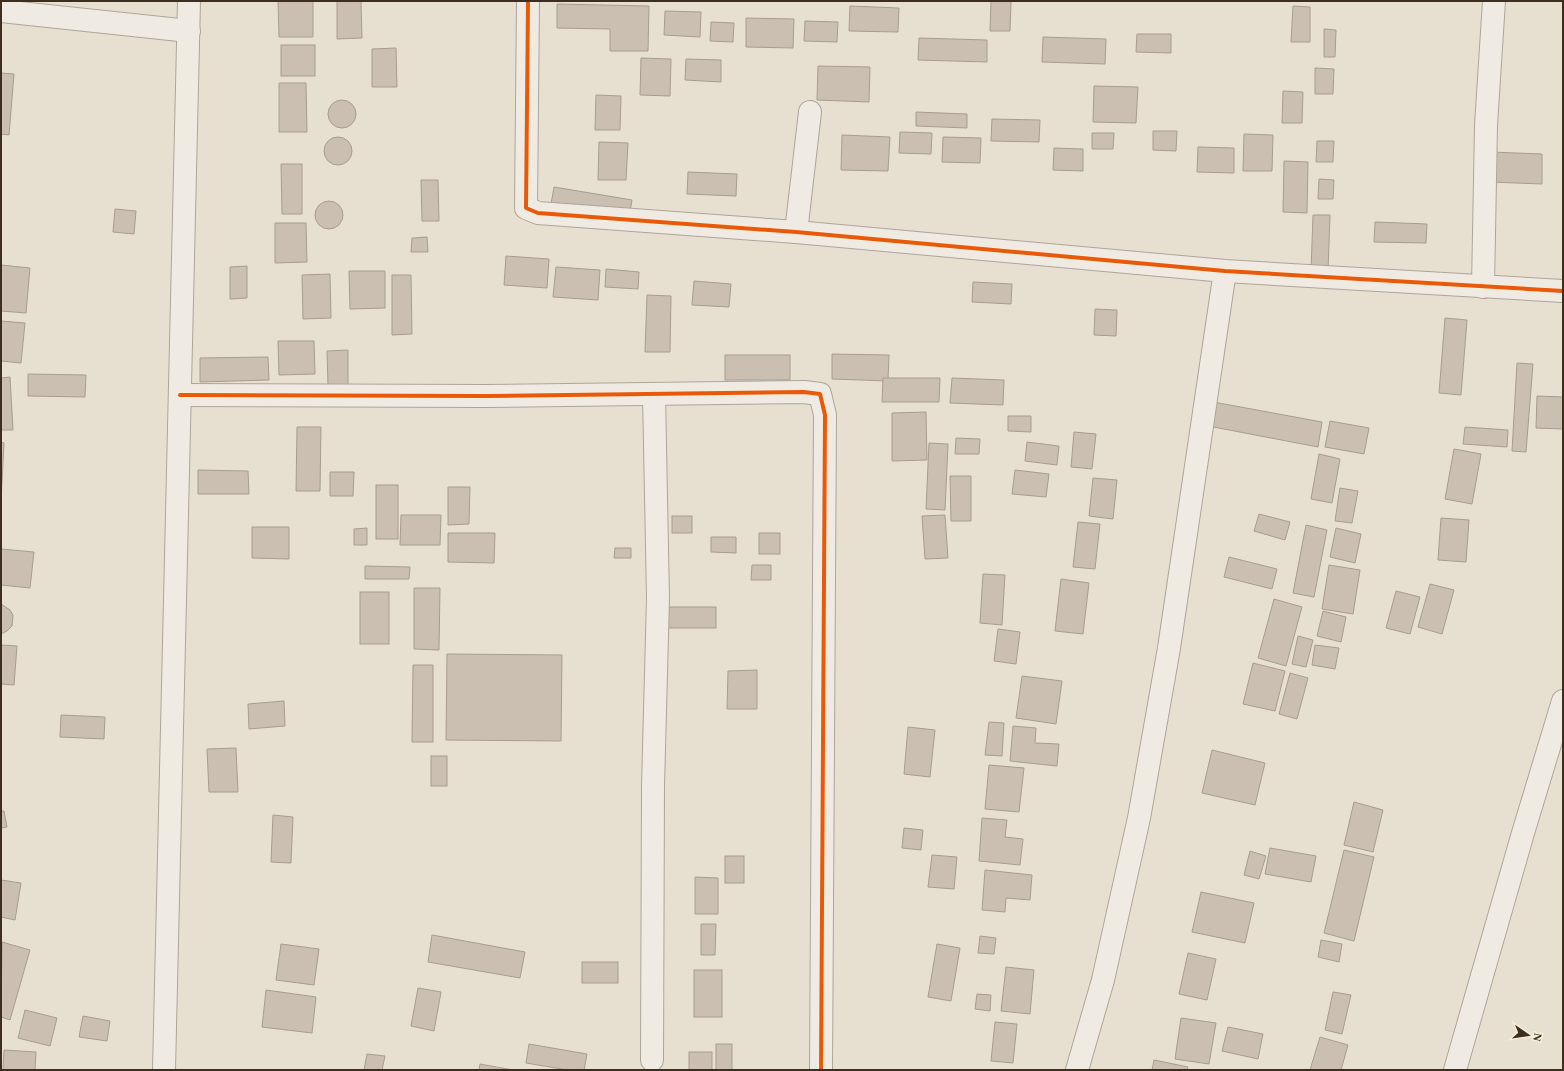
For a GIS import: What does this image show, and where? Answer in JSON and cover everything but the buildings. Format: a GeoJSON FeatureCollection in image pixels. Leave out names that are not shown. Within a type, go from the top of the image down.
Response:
{"type":"FeatureCollection","features":[{"type":"Feature","properties":{"kind":"street"},"geometry":{"type":"LineString","coordinates":[[164,1070],[189,1]]}},
{"type":"Feature","properties":{"kind":"street"},"geometry":{"type":"LineString","coordinates":[[528,1],[526,208],[538,213],[796,232],[1225,271],[1563,291]]}},
{"type":"Feature","properties":{"kind":"street"},"geometry":{"type":"LineString","coordinates":[[1483,287],[1486,125],[1494,1]]}},
{"type":"Feature","properties":{"kind":"street"},"geometry":{"type":"LineString","coordinates":[[1,11],[189,31]]}},
{"type":"Feature","properties":{"kind":"street"},"geometry":{"type":"LineString","coordinates":[[796,232],[810,112]]}},
{"type":"Feature","properties":{"kind":"street"},"geometry":{"type":"LineString","coordinates":[[1077,1070],[1103,980],[1139,818],[1169,648],[1225,271]]}},
{"type":"Feature","properties":{"kind":"street"},"geometry":{"type":"LineString","coordinates":[[180,395],[486,396],[804,392],[820,394],[825,415],[821,1070]]}},
{"type":"Feature","properties":{"kind":"street"},"geometry":{"type":"LineString","coordinates":[[652,1060],[653,786],[658,598],[654,394]]}},
{"type":"Feature","properties":{"kind":"street"},"geometry":{"type":"LineString","coordinates":[[1455,1070],[1525,826],[1563,701]]}},
{"type":"Feature","properties":{"kind":"cycle path"},"geometry":{"type":"LineString","coordinates":[[528,1],[526,208],[538,213],[796,232],[1225,271],[1563,291]]}},
{"type":"Feature","properties":{"kind":"cycle path"},"geometry":{"type":"LineString","coordinates":[[180,395],[486,396],[804,392],[820,394],[825,415],[821,1070]]}}]}
